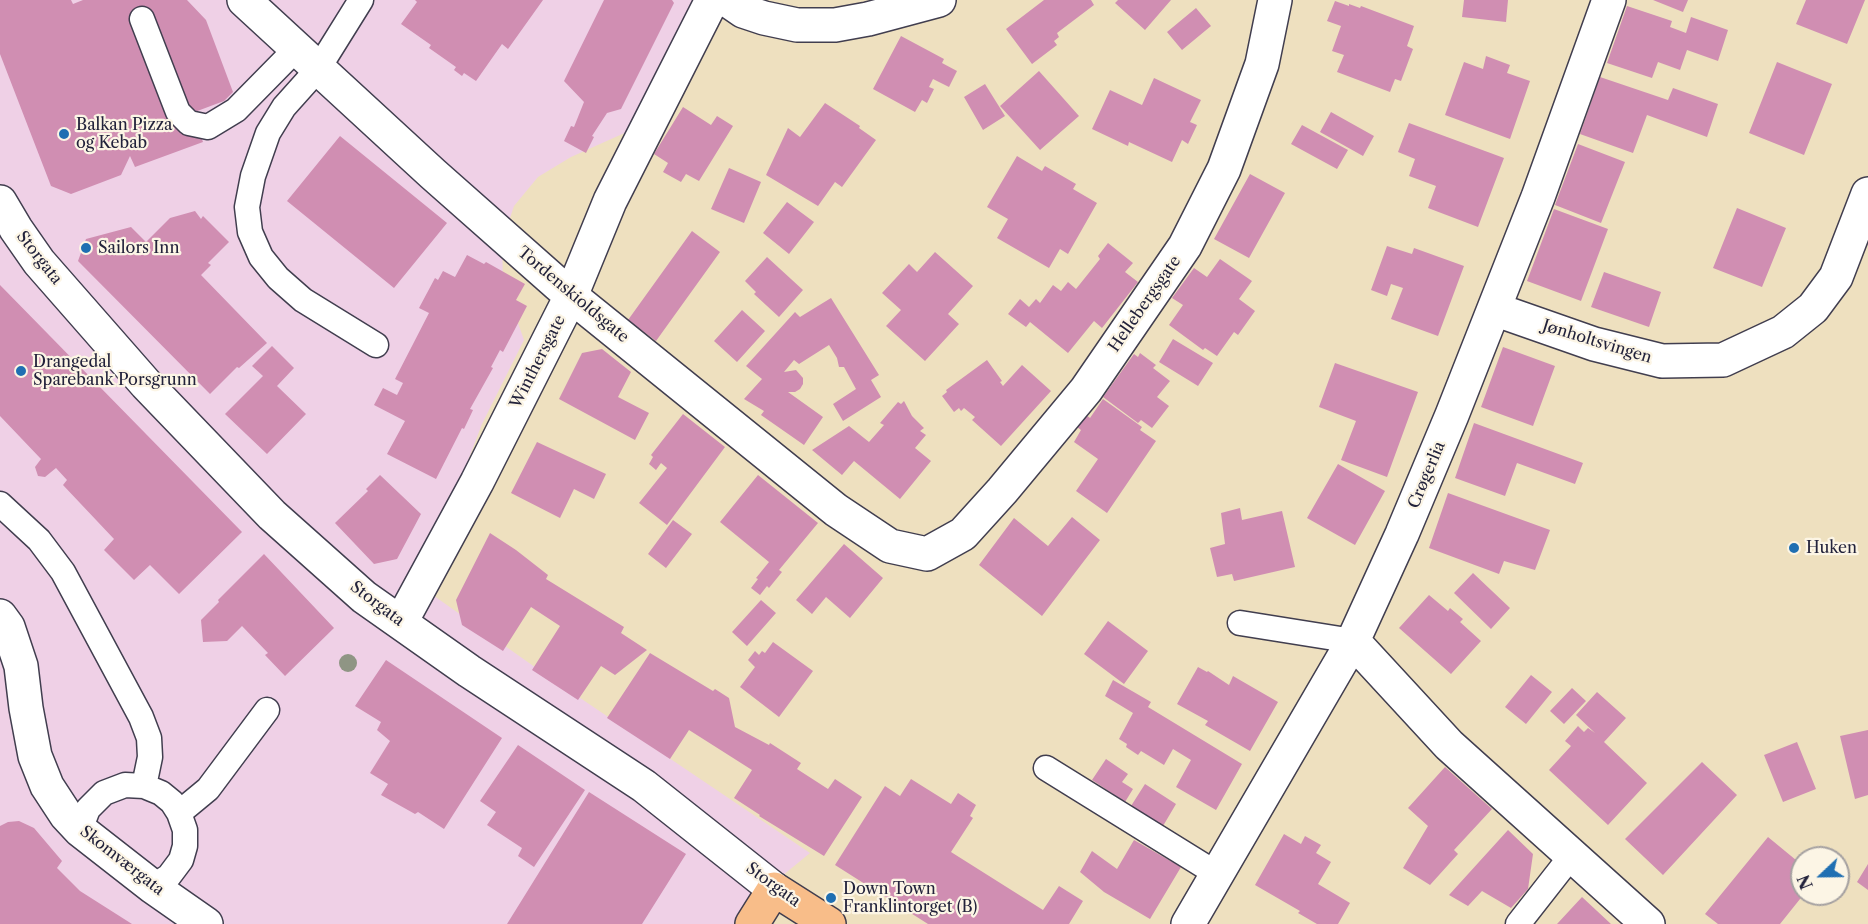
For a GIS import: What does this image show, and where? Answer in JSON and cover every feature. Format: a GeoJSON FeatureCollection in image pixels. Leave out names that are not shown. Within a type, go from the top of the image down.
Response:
{"type":"FeatureCollection","features":[{"type":"Feature","properties":{"kind":"main road"},"geometry":{"type":"LineString","coordinates":[[752,924],[774,889]]}},
{"type":"Feature","properties":{"kind":"main road","name":"Storgata"},"geometry":{"type":"LineString","coordinates":[[774,889],[829,924]]}},
{"type":"Feature","properties":{"kind":"street","name":"Tordenskioldsgate"},"geometry":{"type":"LineString","coordinates":[[244,0],[433,174],[571,296],[836,510],[890,546],[927,554]]}},
{"type":"Feature","properties":{"kind":"street","name":"Winthersgate"},"geometry":{"type":"LineString","coordinates":[[401,622],[477,482],[571,296],[610,201],[712,0]]}},
{"type":"Feature","properties":{"kind":"street"},"geometry":{"type":"LineString","coordinates":[[727,0],[743,11],[797,25],[835,25],[939,0]]}},
{"type":"Feature","properties":{"kind":"street","name":"Hellebergsgate"},"geometry":{"type":"LineString","coordinates":[[927,554],[963,534],[1002,491],[1086,390],[1185,246],[1227,159],[1262,64],[1275,0]]}},
{"type":"Feature","properties":{"kind":"street","name":"Crøgerlia"},"geometry":{"type":"LineString","coordinates":[[1188,924],[1353,641],[1402,534],[1452,416],[1538,198],[1608,0]]}},
{"type":"Feature","properties":{"kind":"street","name":"Jønholtsvingen"},"geometry":{"type":"LineString","coordinates":[[1494,309],[1594,344],[1662,361],[1723,360],[1783,332],[1813,308],[1836,277],[1868,194]]}},
{"type":"Feature","properties":{"kind":"street","name":"Storgata"},"geometry":{"type":"LineString","coordinates":[[0,202],[39,262],[154,393],[272,515],[364,597],[469,671],[644,786],[774,889]]}},
{"type":"Feature","properties":{"kind":"street","name":"Skomværgata"},"geometry":{"type":"LineString","coordinates":[[0,616],[8,627],[21,666],[35,756],[47,786],[66,815],[80,830],[153,887],[206,924]]}},
{"type":"Feature","properties":{"kind":"street"},"geometry":{"type":"LineString","coordinates":[[1353,641],[1449,745],[1648,924]]}},
{"type":"Feature","properties":{"kind":"lane"},"geometry":{"type":"LineString","coordinates":[[142,19],[178,111],[189,123],[208,127],[236,110],[307,59],[361,0]]}},
{"type":"Feature","properties":{"kind":"lane"},"geometry":{"type":"LineString","coordinates":[[307,59],[284,107],[268,133],[253,176],[247,207],[250,232],[261,257],[294,293],[376,345]]}},
{"type":"Feature","properties":{"kind":"lane"},"geometry":{"type":"LineString","coordinates":[[0,504],[39,540],[63,572],[141,717],[149,738],[150,757],[144,786]]}},
{"type":"Feature","properties":{"kind":"lane"},"geometry":{"type":"LineString","coordinates":[[1240,623],[1353,641]]}},
{"type":"Feature","properties":{"kind":"lane"},"geometry":{"type":"LineString","coordinates":[[179,813],[208,789],[267,710]]}},
{"type":"Feature","properties":{"kind":"lane"},"geometry":{"type":"LineString","coordinates":[[1046,768],[1217,874]]}},
{"type":"Feature","properties":{"kind":"lane"},"geometry":{"type":"LineString","coordinates":[[80,830],[88,809],[104,793],[125,785],[144,786],[161,793],[172,802],[179,813],[185,830],[185,846],[181,860],[170,876],[153,887]]}},
{"type":"Feature","properties":{"kind":"lane"},"geometry":{"type":"LineString","coordinates":[[1518,924],[1572,855]]}},
{"type":"Feature","properties":{"kind":"shaded area"},"geometry":{"type":"Polygon","coordinates":[[[0,0],[695,0],[629,131],[571,157],[538,177],[514,206],[502,242],[503,281],[524,340],[482,424],[420,586],[549,677],[810,853],[765,890],[736,924],[0,924],[0,0]]]}},
{"type":"Feature","properties":{"kind":"building"},"geometry":{"type":"Polygon","coordinates":[[[0,0],[71,0],[73,4],[83,0],[187,0],[206,20],[233,92],[224,101],[192,113],[203,142],[135,167],[130,156],[121,175],[71,194],[51,186],[0,54],[0,0]]]}},
{"type":"Feature","properties":{"kind":"building"},"geometry":{"type":"Polygon","coordinates":[[[415,0],[543,0],[508,49],[502,44],[476,81],[454,70],[456,67],[429,48],[431,45],[401,24],[417,2],[415,0]]]}},
{"type":"Feature","properties":{"kind":"building"},"geometry":{"type":"Polygon","coordinates":[[[604,0],[672,0],[674,3],[621,109],[607,113],[592,136],[594,137],[586,153],[564,141],[571,126],[574,127],[584,102],[564,81],[604,0]]]}},
{"type":"Feature","properties":{"kind":"building"},"geometry":{"type":"Polygon","coordinates":[[[1044,0],[1091,0],[1094,5],[1057,33],[1059,37],[1054,41],[1057,45],[1032,64],[1006,29],[1044,0]]]}},
{"type":"Feature","properties":{"kind":"building"},"geometry":{"type":"Polygon","coordinates":[[[1118,0],[1171,0],[1145,30],[1115,3],[1118,0]]]}},
{"type":"Feature","properties":{"kind":"building"},"geometry":{"type":"Polygon","coordinates":[[[1464,0],[1508,0],[1506,22],[1462,17],[1464,0]]]}},
{"type":"Feature","properties":{"kind":"building"},"geometry":{"type":"Polygon","coordinates":[[[1653,0],[1688,0],[1683,12],[1653,0]]]}},
{"type":"Feature","properties":{"kind":"building"},"geometry":{"type":"Polygon","coordinates":[[[1806,0],[1865,0],[1847,44],[1796,24],[1806,0]]]}},
{"type":"Feature","properties":{"kind":"building"},"geometry":{"type":"Polygon","coordinates":[[[1335,1],[1349,6],[1349,4],[1360,8],[1361,6],[1414,26],[1407,46],[1413,49],[1401,81],[1395,79],[1390,92],[1337,72],[1344,55],[1332,51],[1341,26],[1327,21],[1335,1]]]}},
{"type":"Feature","properties":{"kind":"building"},"geometry":{"type":"Polygon","coordinates":[[[1627,6],[1672,21],[1670,27],[1686,33],[1691,17],[1728,30],[1718,61],[1687,50],[1680,70],[1658,62],[1652,78],[1607,63],[1627,6]]]}},
{"type":"Feature","properties":{"kind":"building"},"geometry":{"type":"Polygon","coordinates":[[[1196,8],[1211,26],[1182,50],[1167,32],[1196,8]]]}},
{"type":"Feature","properties":{"kind":"building"},"geometry":{"type":"Polygon","coordinates":[[[901,36],[944,59],[942,63],[957,71],[949,87],[933,79],[929,87],[934,89],[927,103],[922,100],[915,112],[873,89],[901,36]]]}},
{"type":"Feature","properties":{"kind":"building"},"geometry":{"type":"Polygon","coordinates":[[[1486,56],[1510,65],[1507,73],[1530,81],[1510,139],[1445,115],[1464,62],[1483,69],[1486,56]]]}},
{"type":"Feature","properties":{"kind":"building"},"geometry":{"type":"Polygon","coordinates":[[[1777,62],[1832,84],[1804,155],[1749,133],[1777,62]]]}},
{"type":"Feature","properties":{"kind":"building"},"geometry":{"type":"Polygon","coordinates":[[[1039,71],[1079,116],[1040,150],[1000,106],[1039,71]]]}},
{"type":"Feature","properties":{"kind":"building"},"geometry":{"type":"Polygon","coordinates":[[[1600,77],[1668,100],[1673,88],[1718,104],[1707,137],[1647,115],[1633,153],[1580,134],[1600,77]]]}},
{"type":"Feature","properties":{"kind":"building"},"geometry":{"type":"Polygon","coordinates":[[[1154,78],[1201,100],[1190,122],[1197,125],[1188,144],[1182,140],[1172,162],[1129,142],[1128,146],[1092,129],[1110,90],[1142,105],[1154,78]]]}},
{"type":"Feature","properties":{"kind":"building"},"geometry":{"type":"Polygon","coordinates":[[[985,84],[1005,116],[983,130],[964,97],[985,84]]]}},
{"type":"Feature","properties":{"kind":"building"},"geometry":{"type":"Polygon","coordinates":[[[825,103],[860,126],[859,128],[876,140],[842,187],[835,182],[818,206],[766,175],[788,128],[800,137],[825,103]]]}},
{"type":"Feature","properties":{"kind":"building"},"geometry":{"type":"Polygon","coordinates":[[[683,107],[711,125],[717,116],[733,126],[699,181],[686,174],[681,182],[663,172],[668,163],[654,154],[683,107]]]}},
{"type":"Feature","properties":{"kind":"building"},"geometry":{"type":"Polygon","coordinates":[[[1331,112],[1374,136],[1363,156],[1320,132],[1331,112]]]}},
{"type":"Feature","properties":{"kind":"building"},"geometry":{"type":"Polygon","coordinates":[[[1409,123],[1504,158],[1478,227],[1428,208],[1436,186],[1409,176],[1415,159],[1398,152],[1409,123]]]}},
{"type":"Feature","properties":{"kind":"building"},"geometry":{"type":"Polygon","coordinates":[[[1302,125],[1348,150],[1337,169],[1291,144],[1302,125]]]}},
{"type":"Feature","properties":{"kind":"building"},"geometry":{"type":"Polygon","coordinates":[[[340,136],[447,223],[394,288],[287,201],[340,136]]]}},
{"type":"Feature","properties":{"kind":"building"},"geometry":{"type":"Polygon","coordinates":[[[1578,144],[1625,162],[1601,223],[1555,205],[1578,144]]]}},
{"type":"Feature","properties":{"kind":"building"},"geometry":{"type":"Polygon","coordinates":[[[1017,156],[1042,171],[1045,166],[1076,184],[1073,189],[1097,203],[1068,254],[1060,249],[1049,268],[997,238],[1008,219],[987,207],[1017,156]]]}},
{"type":"Feature","properties":{"kind":"building"},"geometry":{"type":"Polygon","coordinates":[[[729,168],[761,182],[744,223],[711,209],[729,168]]]}},
{"type":"Feature","properties":{"kind":"building"},"geometry":{"type":"Polygon","coordinates":[[[1250,174],[1285,193],[1249,258],[1214,239],[1250,174]]]}},
{"type":"Feature","properties":{"kind":"building"},"geometry":{"type":"Polygon","coordinates":[[[787,202],[814,222],[789,254],[763,233],[787,202]]]}},
{"type":"Feature","properties":{"kind":"building"},"geometry":{"type":"Polygon","coordinates":[[[1737,208],[1786,228],[1762,287],[1713,268],[1737,208]]]}},
{"type":"Feature","properties":{"kind":"building"},"geometry":{"type":"Polygon","coordinates":[[[1554,209],[1608,229],[1581,301],[1527,281],[1554,209]]]}},
{"type":"Feature","properties":{"kind":"building"},"geometry":{"type":"Polygon","coordinates":[[[195,211],[201,219],[203,216],[229,242],[208,263],[211,265],[201,275],[267,343],[239,368],[237,367],[210,394],[78,261],[86,239],[131,227],[146,242],[170,218],[195,211]]]}},
{"type":"Feature","properties":{"kind":"building"},"geometry":{"type":"Polygon","coordinates":[[[692,231],[720,252],[656,341],[628,320],[692,231]]]}},
{"type":"Feature","properties":{"kind":"building"},"geometry":{"type":"Polygon","coordinates":[[[1108,243],[1133,263],[1125,272],[1138,282],[1102,328],[1094,321],[1068,353],[1030,322],[1026,327],[1008,314],[1020,299],[1029,307],[1036,299],[1040,303],[1053,285],[1061,291],[1068,282],[1076,289],[1100,259],[1098,256],[1108,243]]]}},
{"type":"Feature","properties":{"kind":"building"},"geometry":{"type":"Polygon","coordinates":[[[1387,246],[1412,254],[1414,248],[1464,266],[1438,336],[1391,319],[1403,288],[1391,284],[1387,296],[1371,290],[1387,246]]]}},
{"type":"Feature","properties":{"kind":"building"},"geometry":{"type":"Polygon","coordinates":[[[935,252],[973,286],[948,314],[959,324],[925,361],[886,326],[901,310],[882,293],[909,264],[917,272],[935,252]]]}},
{"type":"Feature","properties":{"kind":"building"},"geometry":{"type":"Polygon","coordinates":[[[467,255],[484,264],[486,262],[525,284],[516,300],[527,306],[503,352],[500,350],[491,367],[493,368],[470,409],[473,410],[464,429],[462,428],[436,479],[387,454],[405,421],[374,405],[383,388],[397,395],[403,383],[395,379],[429,313],[419,308],[435,278],[438,280],[443,271],[455,277],[467,255]]]}},
{"type":"Feature","properties":{"kind":"building"},"geometry":{"type":"Polygon","coordinates":[[[767,257],[803,290],[779,317],[754,294],[756,292],[745,281],[767,257]]]}},
{"type":"Feature","properties":{"kind":"building"},"geometry":{"type":"Polygon","coordinates":[[[1220,259],[1252,281],[1239,299],[1255,311],[1238,335],[1234,332],[1217,356],[1205,348],[1203,350],[1169,325],[1183,305],[1172,298],[1194,268],[1207,277],[1220,259]]]}},
{"type":"Feature","properties":{"kind":"building"},"geometry":{"type":"Polygon","coordinates":[[[1604,272],[1661,292],[1649,327],[1591,307],[1604,272]]]}},
{"type":"Feature","properties":{"kind":"building"},"geometry":{"type":"Polygon","coordinates":[[[0,285],[242,532],[179,594],[150,565],[134,580],[104,550],[114,539],[63,485],[67,480],[56,468],[45,477],[38,476],[35,467],[41,459],[0,416],[0,285]]]}},
{"type":"Feature","properties":{"kind":"building"},"geometry":{"type":"Polygon","coordinates":[[[831,298],[879,375],[871,380],[881,397],[843,421],[833,404],[856,389],[844,367],[839,367],[837,358],[829,345],[799,364],[794,360],[784,372],[796,370],[803,378],[803,384],[795,392],[788,392],[823,417],[804,445],[761,415],[764,411],[744,399],[762,379],[746,366],[795,312],[800,317],[831,298]]]}},
{"type":"Feature","properties":{"kind":"building"},"geometry":{"type":"Polygon","coordinates":[[[742,310],[765,331],[737,362],[714,341],[742,310]]]}},
{"type":"Feature","properties":{"kind":"building"},"geometry":{"type":"Polygon","coordinates":[[[1173,339],[1213,363],[1198,386],[1159,362],[1173,339]]]}},
{"type":"Feature","properties":{"kind":"building"},"geometry":{"type":"Polygon","coordinates":[[[272,346],[294,368],[277,386],[306,414],[267,454],[225,414],[263,376],[252,366],[272,346]]]}},
{"type":"Feature","properties":{"kind":"building"},"geometry":{"type":"Polygon","coordinates":[[[1503,347],[1555,366],[1533,426],[1481,407],[1503,347]]]}},
{"type":"Feature","properties":{"kind":"building"},"geometry":{"type":"Polygon","coordinates":[[[602,349],[631,372],[618,397],[649,413],[635,440],[559,399],[582,353],[602,349]]]}},
{"type":"Feature","properties":{"kind":"building"},"geometry":{"type":"Polygon","coordinates":[[[1140,353],[1156,365],[1153,368],[1170,381],[1157,397],[1169,406],[1152,428],[1141,420],[1138,423],[1103,397],[1134,354],[1138,357],[1140,353]]]}},
{"type":"Feature","properties":{"kind":"building"},"geometry":{"type":"Polygon","coordinates":[[[987,360],[1003,386],[1022,365],[1051,391],[1001,446],[972,420],[975,417],[964,408],[961,411],[959,408],[954,412],[942,396],[947,392],[946,390],[987,360]]]}},
{"type":"Feature","properties":{"kind":"building"},"geometry":{"type":"Polygon","coordinates":[[[1335,363],[1418,392],[1387,477],[1341,460],[1356,421],[1319,407],[1335,363]]]}},
{"type":"Feature","properties":{"kind":"building"},"geometry":{"type":"Polygon","coordinates":[[[1103,399],[1142,427],[1140,430],[1156,441],[1107,513],[1076,491],[1098,459],[1074,442],[1081,430],[1077,427],[1086,415],[1090,418],[1103,399]]]}},
{"type":"Feature","properties":{"kind":"building"},"geometry":{"type":"Polygon","coordinates":[[[904,401],[912,416],[924,428],[920,431],[926,435],[915,448],[931,461],[900,499],[854,461],[842,475],[812,450],[849,426],[869,442],[884,425],[880,423],[898,402],[901,404],[904,401]]]}},
{"type":"Feature","properties":{"kind":"building"},"geometry":{"type":"Polygon","coordinates":[[[683,414],[725,447],[667,525],[639,503],[667,468],[661,463],[656,470],[649,464],[653,457],[651,455],[683,414]]]}},
{"type":"Feature","properties":{"kind":"building"},"geometry":{"type":"Polygon","coordinates":[[[1474,423],[1583,463],[1575,484],[1517,463],[1505,496],[1455,478],[1474,423]]]}},
{"type":"Feature","properties":{"kind":"building"},"geometry":{"type":"Polygon","coordinates":[[[537,442],[606,474],[594,499],[574,489],[560,518],[511,493],[537,442]]]}},
{"type":"Feature","properties":{"kind":"building"},"geometry":{"type":"Polygon","coordinates":[[[1338,464],[1385,491],[1355,545],[1307,518],[1338,464]]]}},
{"type":"Feature","properties":{"kind":"building"},"geometry":{"type":"Polygon","coordinates":[[[380,475],[421,514],[397,559],[374,564],[335,523],[368,491],[366,489],[380,475]]]}},
{"type":"Feature","properties":{"kind":"building"},"geometry":{"type":"Polygon","coordinates":[[[758,475],[818,523],[779,570],[782,572],[760,595],[751,588],[769,562],[720,522],[758,475]]]}},
{"type":"Feature","properties":{"kind":"building"},"geometry":{"type":"Polygon","coordinates":[[[1448,493],[1550,530],[1535,570],[1504,561],[1499,574],[1429,548],[1448,493]]]}},
{"type":"Feature","properties":{"kind":"building"},"geometry":{"type":"Polygon","coordinates":[[[1240,508],[1242,520],[1282,511],[1295,567],[1234,581],[1232,574],[1217,577],[1210,548],[1225,544],[1221,513],[1240,508]]]}},
{"type":"Feature","properties":{"kind":"building"},"geometry":{"type":"Polygon","coordinates":[[[1072,517],[1100,540],[1042,616],[979,565],[1014,518],[1048,546],[1072,517]]]}},
{"type":"Feature","properties":{"kind":"building"},"geometry":{"type":"Polygon","coordinates":[[[673,520],[692,534],[666,568],[648,554],[673,520]]]}},
{"type":"Feature","properties":{"kind":"building"},"geometry":{"type":"Polygon","coordinates":[[[490,533],[548,575],[546,579],[624,627],[621,633],[647,650],[615,675],[601,666],[578,700],[532,670],[560,626],[531,607],[503,651],[462,625],[456,600],[490,533]]]}},
{"type":"Feature","properties":{"kind":"building"},"geometry":{"type":"Polygon","coordinates":[[[844,544],[883,578],[850,618],[826,597],[812,614],[796,600],[844,544]]]}},
{"type":"Feature","properties":{"kind":"building"},"geometry":{"type":"Polygon","coordinates":[[[264,554],[334,628],[285,676],[265,655],[268,653],[242,626],[227,641],[203,642],[201,620],[264,554]]]}},
{"type":"Feature","properties":{"kind":"building"},"geometry":{"type":"Polygon","coordinates":[[[1473,573],[1510,608],[1491,629],[1454,593],[1473,573]]]}},
{"type":"Feature","properties":{"kind":"building"},"geometry":{"type":"Polygon","coordinates":[[[1429,595],[1448,611],[1450,608],[1463,619],[1460,622],[1481,641],[1451,674],[1399,628],[1429,595]]]}},
{"type":"Feature","properties":{"kind":"building"},"geometry":{"type":"Polygon","coordinates":[[[761,600],[776,613],[747,646],[732,632],[761,600]]]}},
{"type":"Feature","properties":{"kind":"building"},"geometry":{"type":"Polygon","coordinates":[[[1108,621],[1148,651],[1124,684],[1084,654],[1108,621]]]}},
{"type":"Feature","properties":{"kind":"building"},"geometry":{"type":"Polygon","coordinates":[[[773,642],[813,671],[779,717],[740,687],[755,667],[748,660],[755,651],[759,655],[762,651],[765,653],[773,642]]]}},
{"type":"Feature","properties":{"kind":"building"},"geometry":{"type":"Polygon","coordinates":[[[650,653],[713,691],[715,689],[729,698],[735,727],[769,745],[770,743],[801,763],[797,769],[828,789],[835,779],[862,797],[824,856],[734,798],[752,770],[689,730],[670,759],[607,718],[650,653]]]}},
{"type":"Feature","properties":{"kind":"building"},"geometry":{"type":"Polygon","coordinates":[[[386,660],[502,738],[444,829],[418,812],[415,814],[381,795],[388,784],[370,773],[390,741],[377,730],[381,722],[355,706],[386,660]]]}},
{"type":"Feature","properties":{"kind":"building"},"geometry":{"type":"Polygon","coordinates":[[[1198,667],[1229,685],[1233,676],[1278,702],[1250,751],[1205,725],[1208,721],[1177,704],[1198,667]]]}},
{"type":"Feature","properties":{"kind":"building"},"geometry":{"type":"Polygon","coordinates":[[[1531,675],[1552,692],[1526,724],[1505,707],[1531,675]]]}},
{"type":"Feature","properties":{"kind":"building"},"geometry":{"type":"Polygon","coordinates":[[[1113,680],[1151,702],[1148,707],[1242,764],[1216,810],[1176,787],[1191,760],[1173,749],[1164,765],[1141,751],[1138,755],[1119,739],[1133,713],[1105,696],[1113,680]]]}},
{"type":"Feature","properties":{"kind":"building"},"geometry":{"type":"Polygon","coordinates":[[[1572,688],[1586,701],[1564,724],[1550,711],[1572,688]]]}},
{"type":"Feature","properties":{"kind":"building"},"geometry":{"type":"Polygon","coordinates":[[[1597,692],[1626,718],[1604,742],[1647,783],[1608,825],[1549,770],[1571,746],[1565,741],[1578,726],[1584,732],[1588,728],[1595,733],[1576,715],[1597,692]]]}},
{"type":"Feature","properties":{"kind":"building"},"geometry":{"type":"Polygon","coordinates":[[[1868,730],[1868,795],[1855,799],[1840,736],[1868,730]]]}},
{"type":"Feature","properties":{"kind":"building"},"geometry":{"type":"Polygon","coordinates":[[[1797,742],[1816,789],[1783,802],[1764,755],[1797,742]]]}},
{"type":"Feature","properties":{"kind":"building"},"geometry":{"type":"Polygon","coordinates":[[[518,745],[585,790],[534,867],[518,856],[522,848],[487,825],[496,812],[480,801],[518,745]]]}},
{"type":"Feature","properties":{"kind":"building"},"geometry":{"type":"Polygon","coordinates":[[[1106,759],[1128,774],[1122,782],[1133,789],[1125,802],[1092,780],[1106,759]]]}},
{"type":"Feature","properties":{"kind":"building"},"geometry":{"type":"Polygon","coordinates":[[[1702,762],[1737,795],[1663,875],[1625,839],[1702,762]]]}},
{"type":"Feature","properties":{"kind":"building"},"geometry":{"type":"Polygon","coordinates":[[[1445,767],[1492,809],[1454,850],[1458,854],[1430,885],[1403,868],[1428,826],[1408,808],[1445,767]]]}},
{"type":"Feature","properties":{"kind":"building"},"geometry":{"type":"Polygon","coordinates":[[[911,779],[951,804],[958,793],[976,805],[970,816],[973,818],[951,852],[1043,910],[1059,886],[1083,901],[1069,924],[928,924],[835,865],[885,786],[900,796],[911,779]]]}},
{"type":"Feature","properties":{"kind":"building"},"geometry":{"type":"Polygon","coordinates":[[[1145,784],[1176,804],[1163,826],[1131,806],[1145,784]]]}},
{"type":"Feature","properties":{"kind":"building"},"geometry":{"type":"Polygon","coordinates":[[[589,792],[686,854],[642,924],[507,924],[589,792]]]}},
{"type":"Feature","properties":{"kind":"building"},"geometry":{"type":"Polygon","coordinates":[[[19,821],[34,828],[62,861],[57,868],[80,891],[132,924],[0,924],[0,826],[8,822],[19,821]]]}},
{"type":"Feature","properties":{"kind":"building"},"geometry":{"type":"Polygon","coordinates":[[[1508,830],[1533,854],[1528,889],[1511,908],[1482,891],[1468,906],[1449,895],[1508,830]]]}},
{"type":"Feature","properties":{"kind":"building"},"geometry":{"type":"Polygon","coordinates":[[[1284,834],[1301,844],[1305,836],[1321,845],[1316,853],[1331,862],[1318,884],[1350,903],[1338,924],[1317,924],[1298,913],[1300,911],[1255,885],[1284,834]]]}},
{"type":"Feature","properties":{"kind":"building"},"geometry":{"type":"Polygon","coordinates":[[[1768,837],[1790,855],[1790,906],[1794,906],[1780,924],[1718,924],[1705,914],[1768,837]]]}},
{"type":"Feature","properties":{"kind":"building"},"geometry":{"type":"Polygon","coordinates":[[[1134,840],[1181,867],[1150,919],[1104,892],[1080,872],[1092,851],[1117,869],[1134,840]]]}},
{"type":"Feature","properties":{"kind":"building"},"geometry":{"type":"Polygon","coordinates":[[[1868,864],[1868,890],[1857,882],[1868,864]]]}},
{"type":"Feature","properties":{"kind":"building"},"geometry":{"type":"Polygon","coordinates":[[[1582,897],[1611,924],[1557,924],[1582,897]]]}},
{"type":"Feature","properties":{"kind":"place","name":"Balkan Pizza og Kebab"},"geometry":{"type":"Point","coordinates":[64,134]}},
{"type":"Feature","properties":{"kind":"place","name":"Sailors Inn"},"geometry":{"type":"Point","coordinates":[86,248]}},
{"type":"Feature","properties":{"kind":"place","name":"Drangedal Sparebank Porsgrunn"},"geometry":{"type":"Point","coordinates":[21,371]}},
{"type":"Feature","properties":{"kind":"place","name":"Huken"},"geometry":{"type":"Point","coordinates":[1794,548]}},
{"type":"Feature","properties":{"kind":"place","name":"Down Town Franklintorget (B)"},"geometry":{"type":"Point","coordinates":[831,898]}}]}
